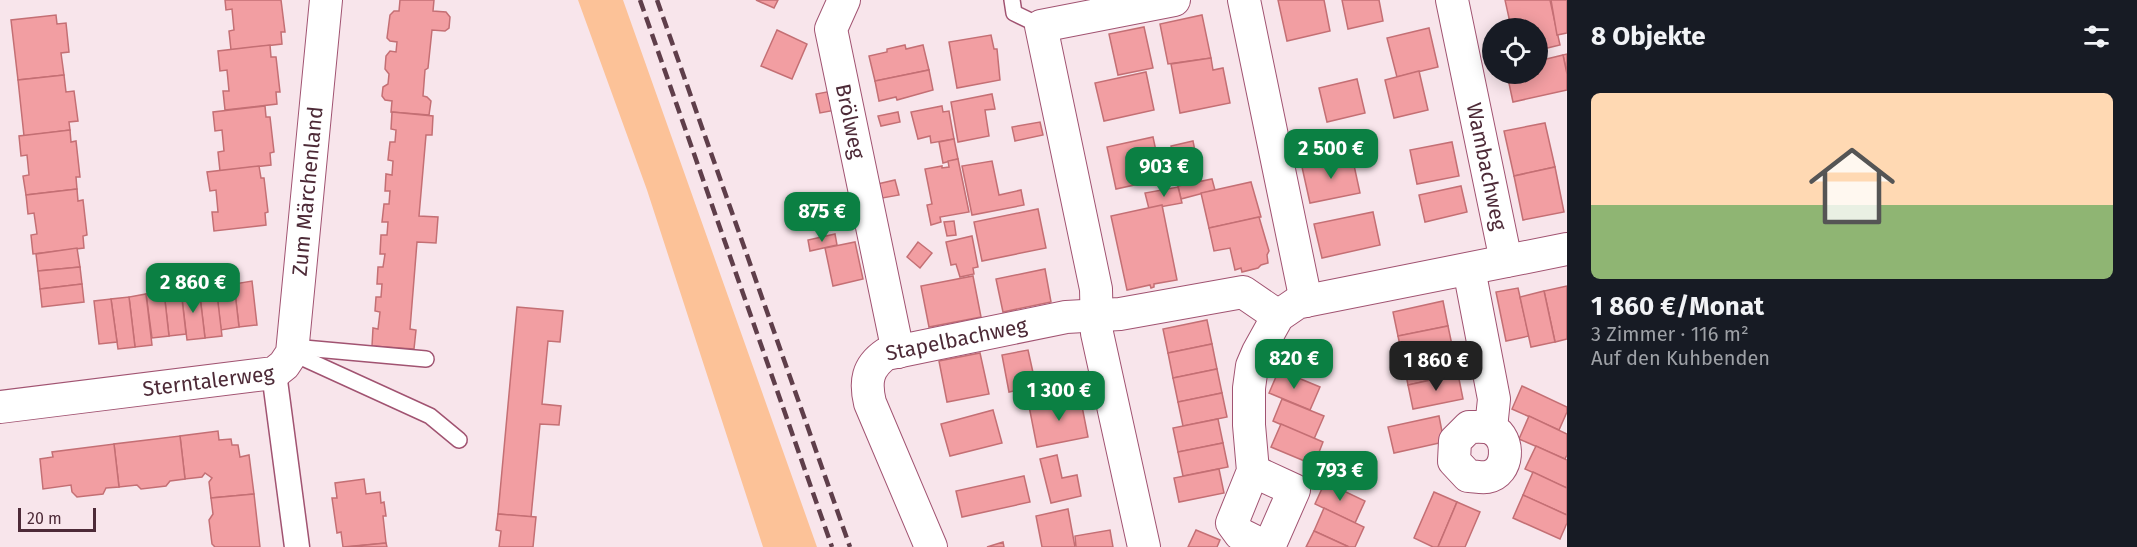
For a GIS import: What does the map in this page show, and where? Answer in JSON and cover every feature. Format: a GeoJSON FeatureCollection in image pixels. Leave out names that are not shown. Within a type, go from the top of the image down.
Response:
{"type":"FeatureCollection","features":[{"type":"Feature","properties":{"kind":"street","name":"Zum Märchenland"},"geometry":{"type":"LineString","coordinates":[[286,357],[326,0]]}},
{"type":"Feature","properties":{"kind":"street","name":"Brölweg"},"geometry":{"type":"LineString","coordinates":[[844,0],[831,29],[898,352]]}},
{"type":"Feature","properties":{"kind":"street"},"geometry":{"type":"LineString","coordinates":[[1144,547],[1097,333],[1096,289],[1041,26],[1174,0]]}},
{"type":"Feature","properties":{"kind":"street"},"geometry":{"type":"LineString","coordinates":[[1244,0],[1306,300]]}},
{"type":"Feature","properties":{"kind":"street","name":"Wambachweg"},"geometry":{"type":"LineString","coordinates":[[1452,0],[1506,261]]}},
{"type":"Feature","properties":{"kind":"street"},"geometry":{"type":"LineString","coordinates":[[1253,471],[1294,490],[1268,547],[1240,534],[1232,523],[1253,471],[1249,425],[1249,388],[1252,366],[1278,316],[1297,303],[1306,300],[1567,249]]}},
{"type":"Feature","properties":{"kind":"street"},"geometry":{"type":"LineString","coordinates":[[1469,269],[1494,399],[1491,428]]}},
{"type":"Feature","properties":{"kind":"street","name":"Stapelbachweg"},"geometry":{"type":"LineString","coordinates":[[931,547],[870,403],[867,389],[868,375],[877,361],[886,354],[1066,317],[1120,314],[1243,292],[1278,316]]}},
{"type":"Feature","properties":{"kind":"street","name":"Sterntalerweg"},"geometry":{"type":"LineString","coordinates":[[1,399],[286,357],[297,547]]}},
{"type":"Feature","properties":{"kind":"lane"},"geometry":{"type":"LineString","coordinates":[[1012,0],[1014,13],[1041,26]]}},
{"type":"Feature","properties":{"kind":"lane"},"geometry":{"type":"LineString","coordinates":[[286,357],[426,359]]}},
{"type":"Feature","properties":{"kind":"lane"},"geometry":{"type":"LineString","coordinates":[[286,357],[430,416],[459,440]]}},
{"type":"Feature","properties":{"kind":"shaded area"},"geometry":{"type":"Polygon","coordinates":[[[578,0],[623,0],[817,547],[763,547],[647,190],[578,0]]]}},
{"type":"Feature","properties":{"kind":"building"},"geometry":{"type":"Polygon","coordinates":[[[225,0],[281,0],[285,32],[281,32],[282,44],[231,50],[229,31],[234,30],[232,9],[226,10],[225,0]]]}},
{"type":"Feature","properties":{"kind":"building"},"geometry":{"type":"Polygon","coordinates":[[[400,0],[434,0],[433,11],[446,12],[450,17],[449,28],[445,31],[432,30],[423,96],[431,101],[429,115],[391,112],[392,101],[385,100],[382,96],[383,87],[388,84],[389,74],[385,69],[386,56],[390,51],[396,52],[397,42],[387,38],[390,15],[394,11],[399,11],[400,0]]]}},
{"type":"Feature","properties":{"kind":"building"},"geometry":{"type":"Polygon","coordinates":[[[756,0],[778,0],[774,8],[756,0]]]}},
{"type":"Feature","properties":{"kind":"building"},"geometry":{"type":"Polygon","coordinates":[[[1278,0],[1324,0],[1330,31],[1287,41],[1278,0]]]}},
{"type":"Feature","properties":{"kind":"building"},"geometry":{"type":"Polygon","coordinates":[[[1342,0],[1379,0],[1383,21],[1348,29],[1342,0]]]}},
{"type":"Feature","properties":{"kind":"building"},"geometry":{"type":"Polygon","coordinates":[[[1505,0],[1550,0],[1560,45],[1548,48],[1548,18],[1509,18],[1505,0]]]}},
{"type":"Feature","properties":{"kind":"building"},"geometry":{"type":"Polygon","coordinates":[[[1551,0],[1567,0],[1567,33],[1557,35],[1551,0]]]}},
{"type":"Feature","properties":{"kind":"building"},"geometry":{"type":"Polygon","coordinates":[[[56,15],[57,24],[66,23],[69,52],[61,53],[64,75],[18,80],[11,20],[56,15]]]}},
{"type":"Feature","properties":{"kind":"building"},"geometry":{"type":"Polygon","coordinates":[[[1202,15],[1211,58],[1168,64],[1160,24],[1202,15]]]}},
{"type":"Feature","properties":{"kind":"building"},"geometry":{"type":"Polygon","coordinates":[[[1144,27],[1153,68],[1118,75],[1109,34],[1144,27]]]}},
{"type":"Feature","properties":{"kind":"building"},"geometry":{"type":"Polygon","coordinates":[[[1429,28],[1438,67],[1397,77],[1387,38],[1429,28]]]}},
{"type":"Feature","properties":{"kind":"building"},"geometry":{"type":"Polygon","coordinates":[[[777,30],[807,44],[792,79],[761,66],[777,30]]]}},
{"type":"Feature","properties":{"kind":"building"},"geometry":{"type":"Polygon","coordinates":[[[991,35],[994,49],[997,49],[1000,80],[957,88],[949,42],[991,35]]]}},
{"type":"Feature","properties":{"kind":"building"},"geometry":{"type":"Polygon","coordinates":[[[270,45],[271,57],[276,57],[280,92],[276,92],[277,104],[225,110],[223,91],[229,91],[227,70],[220,71],[218,51],[270,45]]]}},
{"type":"Feature","properties":{"kind":"building"},"geometry":{"type":"Polygon","coordinates":[[[905,45],[906,49],[923,45],[929,70],[875,81],[869,56],[905,45]]]}},
{"type":"Feature","properties":{"kind":"building"},"geometry":{"type":"Polygon","coordinates":[[[1567,54],[1567,74],[1563,55],[1567,54]]]}},
{"type":"Feature","properties":{"kind":"building"},"geometry":{"type":"Polygon","coordinates":[[[1563,55],[1567,74],[1567,90],[1513,102],[1509,84],[1548,84],[1548,59],[1563,55]]]}},
{"type":"Feature","properties":{"kind":"building"},"geometry":{"type":"Polygon","coordinates":[[[1211,58],[1213,70],[1223,68],[1230,103],[1180,113],[1171,64],[1211,58]]]}},
{"type":"Feature","properties":{"kind":"building"},"geometry":{"type":"Polygon","coordinates":[[[929,70],[933,90],[897,100],[896,97],[879,101],[875,81],[929,70]]]}},
{"type":"Feature","properties":{"kind":"building"},"geometry":{"type":"Polygon","coordinates":[[[1419,71],[1428,110],[1394,118],[1385,80],[1419,71]]]}},
{"type":"Feature","properties":{"kind":"building"},"geometry":{"type":"Polygon","coordinates":[[[1146,72],[1154,110],[1104,121],[1095,83],[1146,72]]]}},
{"type":"Feature","properties":{"kind":"building"},"geometry":{"type":"Polygon","coordinates":[[[64,75],[66,92],[74,91],[78,121],[69,122],[70,130],[24,136],[18,80],[64,75]]]}},
{"type":"Feature","properties":{"kind":"building"},"geometry":{"type":"Polygon","coordinates":[[[1357,79],[1365,113],[1327,122],[1319,88],[1357,79]]]}},
{"type":"Feature","properties":{"kind":"building"},"geometry":{"type":"Polygon","coordinates":[[[832,91],[836,110],[820,113],[816,94],[832,91]]]}},
{"type":"Feature","properties":{"kind":"building"},"geometry":{"type":"Polygon","coordinates":[[[992,94],[995,109],[985,110],[989,136],[958,142],[951,102],[992,94]]]}},
{"type":"Feature","properties":{"kind":"building"},"geometry":{"type":"Polygon","coordinates":[[[265,106],[266,117],[270,117],[274,152],[270,153],[271,165],[220,171],[218,152],[224,151],[222,130],[215,131],[213,112],[265,106]]]}},
{"type":"Feature","properties":{"kind":"building"},"geometry":{"type":"Polygon","coordinates":[[[942,106],[943,112],[949,111],[954,139],[931,143],[930,136],[918,139],[911,112],[942,106]]]}},
{"type":"Feature","properties":{"kind":"building"},"geometry":{"type":"Polygon","coordinates":[[[392,112],[433,116],[432,135],[426,135],[419,216],[438,217],[436,243],[417,242],[410,329],[416,330],[414,349],[372,346],[373,328],[378,329],[380,312],[375,311],[376,297],[381,297],[382,284],[377,284],[378,267],[383,267],[385,254],[380,254],[381,235],[387,235],[388,222],[382,222],[384,204],[389,204],[390,191],[385,191],[386,174],[392,175],[393,161],[388,160],[390,142],[395,142],[396,130],[391,129],[392,112]]]}},
{"type":"Feature","properties":{"kind":"building"},"geometry":{"type":"Polygon","coordinates":[[[898,112],[900,122],[881,126],[878,116],[898,112]]]}},
{"type":"Feature","properties":{"kind":"building"},"geometry":{"type":"Polygon","coordinates":[[[1040,122],[1043,135],[1015,141],[1012,127],[1040,122]]]}},
{"type":"Feature","properties":{"kind":"building"},"geometry":{"type":"Polygon","coordinates":[[[1545,123],[1555,167],[1514,176],[1504,131],[1545,123]]]}},
{"type":"Feature","properties":{"kind":"building"},"geometry":{"type":"Polygon","coordinates":[[[70,130],[71,142],[76,141],[80,177],[76,177],[77,189],[26,195],[23,176],[29,175],[27,155],[21,156],[19,136],[70,130]]]}},
{"type":"Feature","properties":{"kind":"building"},"geometry":{"type":"Polygon","coordinates":[[[1153,137],[1162,179],[1116,189],[1107,147],[1153,137]]]}},
{"type":"Feature","properties":{"kind":"building"},"geometry":{"type":"Polygon","coordinates":[[[954,139],[958,159],[943,163],[939,142],[954,139]]]}},
{"type":"Feature","properties":{"kind":"building"},"geometry":{"type":"Polygon","coordinates":[[[1193,141],[1201,181],[1178,186],[1171,146],[1193,141]]]}},
{"type":"Feature","properties":{"kind":"building"},"geometry":{"type":"Polygon","coordinates":[[[1452,142],[1459,176],[1417,184],[1410,150],[1452,142]]]}},
{"type":"Feature","properties":{"kind":"building"},"geometry":{"type":"Polygon","coordinates":[[[1352,156],[1360,193],[1310,203],[1302,167],[1352,156]]]}},
{"type":"Feature","properties":{"kind":"building"},"geometry":{"type":"Polygon","coordinates":[[[958,159],[969,212],[940,217],[941,222],[931,225],[927,205],[932,204],[925,169],[949,167],[948,161],[958,159]]]}},
{"type":"Feature","properties":{"kind":"building"},"geometry":{"type":"Polygon","coordinates":[[[992,161],[999,195],[1021,190],[1024,205],[972,215],[962,166],[992,161]]]}},
{"type":"Feature","properties":{"kind":"building"},"geometry":{"type":"Polygon","coordinates":[[[259,166],[261,178],[264,178],[268,212],[265,213],[266,225],[214,231],[212,212],[218,212],[216,190],[210,191],[207,172],[259,166]]]}},
{"type":"Feature","properties":{"kind":"building"},"geometry":{"type":"Polygon","coordinates":[[[1555,167],[1564,212],[1523,220],[1514,176],[1555,167]]]}},
{"type":"Feature","properties":{"kind":"building"},"geometry":{"type":"Polygon","coordinates":[[[1212,179],[1215,190],[1181,199],[1178,186],[1212,179]]]}},
{"type":"Feature","properties":{"kind":"building"},"geometry":{"type":"Polygon","coordinates":[[[895,180],[899,195],[877,199],[873,185],[895,180]]]}},
{"type":"Feature","properties":{"kind":"building"},"geometry":{"type":"Polygon","coordinates":[[[1251,182],[1261,217],[1209,228],[1201,193],[1251,182]]]}},
{"type":"Feature","properties":{"kind":"building"},"geometry":{"type":"Polygon","coordinates":[[[1461,186],[1467,212],[1425,222],[1419,195],[1461,186]]]}},
{"type":"Feature","properties":{"kind":"building"},"geometry":{"type":"Polygon","coordinates":[[[1178,187],[1182,203],[1149,209],[1145,193],[1178,187]]]}},
{"type":"Feature","properties":{"kind":"building"},"geometry":{"type":"Polygon","coordinates":[[[77,189],[78,201],[83,200],[87,235],[83,236],[84,248],[33,254],[31,235],[37,234],[34,213],[28,214],[26,195],[77,189]]]}},
{"type":"Feature","properties":{"kind":"building"},"geometry":{"type":"Polygon","coordinates":[[[1162,205],[1177,280],[1154,284],[1151,288],[1150,285],[1127,290],[1111,216],[1162,205]]]}},
{"type":"Feature","properties":{"kind":"building"},"geometry":{"type":"Polygon","coordinates":[[[1038,209],[1046,248],[982,261],[974,222],[1038,209]]]}},
{"type":"Feature","properties":{"kind":"building"},"geometry":{"type":"Polygon","coordinates":[[[1373,212],[1380,245],[1322,258],[1314,224],[1373,212]]]}},
{"type":"Feature","properties":{"kind":"building"},"geometry":{"type":"Polygon","coordinates":[[[1259,217],[1269,251],[1268,263],[1242,272],[1241,268],[1235,270],[1230,248],[1214,251],[1209,228],[1259,217]]]}},
{"type":"Feature","properties":{"kind":"building"},"geometry":{"type":"Polygon","coordinates":[[[954,221],[956,235],[947,236],[944,222],[954,221]]]}},
{"type":"Feature","properties":{"kind":"building"},"geometry":{"type":"Polygon","coordinates":[[[835,234],[837,245],[810,251],[808,240],[835,234]]]}},
{"type":"Feature","properties":{"kind":"building"},"geometry":{"type":"Polygon","coordinates":[[[972,236],[978,267],[973,268],[974,274],[960,277],[956,264],[951,265],[946,242],[972,236]]]}},
{"type":"Feature","properties":{"kind":"building"},"geometry":{"type":"Polygon","coordinates":[[[855,242],[863,279],[833,286],[825,248],[855,242]]]}},
{"type":"Feature","properties":{"kind":"building"},"geometry":{"type":"Polygon","coordinates":[[[918,242],[932,253],[920,268],[907,257],[918,242]]]}},
{"type":"Feature","properties":{"kind":"building"},"geometry":{"type":"Polygon","coordinates":[[[77,248],[80,267],[38,271],[36,254],[77,248]]]}},
{"type":"Feature","properties":{"kind":"building"},"geometry":{"type":"Polygon","coordinates":[[[80,267],[82,284],[40,289],[38,271],[80,267]]]}},
{"type":"Feature","properties":{"kind":"building"},"geometry":{"type":"Polygon","coordinates":[[[1045,269],[1051,302],[1003,312],[996,279],[1045,269]]]}},
{"type":"Feature","properties":{"kind":"building"},"geometry":{"type":"Polygon","coordinates":[[[973,276],[981,317],[929,327],[921,286],[973,276]]]}},
{"type":"Feature","properties":{"kind":"building"},"geometry":{"type":"Polygon","coordinates":[[[252,281],[257,325],[239,327],[234,284],[252,281]]]}},
{"type":"Feature","properties":{"kind":"building"},"geometry":{"type":"Polygon","coordinates":[[[82,284],[84,302],[42,307],[40,289],[82,284]]]}},
{"type":"Feature","properties":{"kind":"building"},"geometry":{"type":"Polygon","coordinates":[[[234,284],[239,327],[221,330],[216,286],[234,284]]]}},
{"type":"Feature","properties":{"kind":"building"},"geometry":{"type":"Polygon","coordinates":[[[216,286],[222,336],[205,338],[199,288],[216,286]]]}},
{"type":"Feature","properties":{"kind":"building"},"geometry":{"type":"Polygon","coordinates":[[[1567,286],[1567,339],[1555,342],[1544,291],[1567,286]]]}},
{"type":"Feature","properties":{"kind":"building"},"geometry":{"type":"Polygon","coordinates":[[[199,288],[205,338],[187,340],[181,290],[199,288]]]}},
{"type":"Feature","properties":{"kind":"building"},"geometry":{"type":"Polygon","coordinates":[[[1518,288],[1529,336],[1506,341],[1496,292],[1518,288]]]}},
{"type":"Feature","properties":{"kind":"building"},"geometry":{"type":"Polygon","coordinates":[[[181,290],[186,334],[169,336],[164,292],[181,290]]]}},
{"type":"Feature","properties":{"kind":"building"},"geometry":{"type":"Polygon","coordinates":[[[1544,291],[1555,342],[1531,347],[1520,297],[1544,291]]]}},
{"type":"Feature","properties":{"kind":"building"},"geometry":{"type":"Polygon","coordinates":[[[164,292],[169,336],[152,338],[146,294],[164,292]]]}},
{"type":"Feature","properties":{"kind":"building"},"geometry":{"type":"Polygon","coordinates":[[[146,294],[152,345],[135,347],[129,297],[146,294]]]}},
{"type":"Feature","properties":{"kind":"building"},"geometry":{"type":"Polygon","coordinates":[[[129,297],[135,347],[118,349],[111,299],[129,297]]]}},
{"type":"Feature","properties":{"kind":"building"},"geometry":{"type":"Polygon","coordinates":[[[111,299],[117,342],[99,344],[94,301],[111,299]]]}},
{"type":"Feature","properties":{"kind":"building"},"geometry":{"type":"Polygon","coordinates":[[[1443,301],[1448,326],[1398,336],[1393,312],[1443,301]]]}},
{"type":"Feature","properties":{"kind":"building"},"geometry":{"type":"Polygon","coordinates":[[[517,307],[563,311],[560,342],[548,341],[542,404],[561,406],[559,425],[540,424],[531,517],[498,514],[517,307]]]}},
{"type":"Feature","properties":{"kind":"building"},"geometry":{"type":"Polygon","coordinates":[[[1207,320],[1212,344],[1168,353],[1163,329],[1207,320]]]}},
{"type":"Feature","properties":{"kind":"building"},"geometry":{"type":"Polygon","coordinates":[[[1448,326],[1453,350],[1403,360],[1398,336],[1448,326]]]}},
{"type":"Feature","properties":{"kind":"building"},"geometry":{"type":"Polygon","coordinates":[[[1212,344],[1217,369],[1173,378],[1168,353],[1212,344]]]}},
{"type":"Feature","properties":{"kind":"building"},"geometry":{"type":"Polygon","coordinates":[[[1028,350],[1036,386],[1009,392],[1002,355],[1028,350]]]}},
{"type":"Feature","properties":{"kind":"building"},"geometry":{"type":"Polygon","coordinates":[[[1453,350],[1458,374],[1408,385],[1403,360],[1453,350]]]}},
{"type":"Feature","properties":{"kind":"building"},"geometry":{"type":"Polygon","coordinates":[[[980,353],[989,394],[947,402],[939,361],[980,353]]]}},
{"type":"Feature","properties":{"kind":"building"},"geometry":{"type":"Polygon","coordinates":[[[1217,369],[1222,393],[1178,402],[1173,378],[1217,369]]]}},
{"type":"Feature","properties":{"kind":"building"},"geometry":{"type":"Polygon","coordinates":[[[1279,370],[1320,387],[1310,410],[1269,393],[1279,370]]]}},
{"type":"Feature","properties":{"kind":"building"},"geometry":{"type":"Polygon","coordinates":[[[1458,374],[1463,399],[1413,409],[1408,385],[1458,374]]]}},
{"type":"Feature","properties":{"kind":"building"},"geometry":{"type":"Polygon","coordinates":[[[1522,386],[1567,407],[1559,430],[1512,409],[1522,386]]]}},
{"type":"Feature","properties":{"kind":"building"},"geometry":{"type":"Polygon","coordinates":[[[1222,393],[1227,417],[1183,426],[1178,402],[1222,393]]]}},
{"type":"Feature","properties":{"kind":"building"},"geometry":{"type":"Polygon","coordinates":[[[1080,396],[1088,437],[1037,447],[1029,406],[1080,396]]]}},
{"type":"Feature","properties":{"kind":"building"},"geometry":{"type":"Polygon","coordinates":[[[1282,399],[1324,416],[1314,439],[1273,421],[1282,399]]]}},
{"type":"Feature","properties":{"kind":"building"},"geometry":{"type":"Polygon","coordinates":[[[993,410],[1002,443],[950,456],[941,424],[993,410]]]}},
{"type":"Feature","properties":{"kind":"building"},"geometry":{"type":"Polygon","coordinates":[[[1439,416],[1444,442],[1394,453],[1388,427],[1439,416]]]}},
{"type":"Feature","properties":{"kind":"building"},"geometry":{"type":"Polygon","coordinates":[[[1529,416],[1567,434],[1565,459],[1519,439],[1529,416]]]}},
{"type":"Feature","properties":{"kind":"building"},"geometry":{"type":"Polygon","coordinates":[[[1218,419],[1223,443],[1178,452],[1173,428],[1218,419]]]}},
{"type":"Feature","properties":{"kind":"building"},"geometry":{"type":"Polygon","coordinates":[[[1281,424],[1323,442],[1314,465],[1271,447],[1281,424]]]}},
{"type":"Feature","properties":{"kind":"building"},"geometry":{"type":"Polygon","coordinates":[[[218,431],[219,440],[231,439],[232,445],[238,445],[240,457],[249,455],[254,494],[211,498],[209,482],[212,478],[205,473],[202,477],[185,479],[180,436],[218,431]]]}},
{"type":"Feature","properties":{"kind":"building"},"geometry":{"type":"Polygon","coordinates":[[[180,436],[185,479],[170,481],[166,486],[141,489],[137,485],[119,487],[114,444],[180,436]]]}},
{"type":"Feature","properties":{"kind":"building"},"geometry":{"type":"Polygon","coordinates":[[[1223,443],[1228,467],[1183,476],[1178,452],[1223,443]]]}},
{"type":"Feature","properties":{"kind":"building"},"geometry":{"type":"Polygon","coordinates":[[[114,444],[119,487],[106,488],[103,494],[77,497],[72,492],[71,485],[43,489],[40,459],[53,457],[52,452],[114,444]]]}},
{"type":"Feature","properties":{"kind":"building"},"geometry":{"type":"Polygon","coordinates":[[[1536,446],[1567,460],[1567,488],[1525,469],[1536,446]]]}},
{"type":"Feature","properties":{"kind":"building"},"geometry":{"type":"Polygon","coordinates":[[[1057,455],[1062,478],[1077,475],[1081,496],[1051,503],[1040,459],[1057,455]]]}},
{"type":"Feature","properties":{"kind":"building"},"geometry":{"type":"Polygon","coordinates":[[[1219,469],[1224,493],[1179,502],[1174,478],[1219,469]]]}},
{"type":"Feature","properties":{"kind":"building"},"geometry":{"type":"Polygon","coordinates":[[[1533,472],[1567,488],[1567,515],[1523,495],[1533,472]]]}},
{"type":"Feature","properties":{"kind":"building"},"geometry":{"type":"Polygon","coordinates":[[[1024,476],[1030,502],[962,517],[956,491],[1024,476]]]}},
{"type":"Feature","properties":{"kind":"building"},"geometry":{"type":"Polygon","coordinates":[[[364,479],[366,494],[380,492],[381,503],[384,502],[386,543],[343,547],[341,532],[337,533],[332,498],[337,498],[335,483],[364,479]]]}},
{"type":"Feature","properties":{"kind":"building"},"geometry":{"type":"Polygon","coordinates":[[[1325,482],[1365,501],[1355,523],[1315,504],[1325,482]]]}},
{"type":"Feature","properties":{"kind":"building"},"geometry":{"type":"Polygon","coordinates":[[[1434,492],[1457,502],[1438,547],[1414,538],[1434,492]]]}},
{"type":"Feature","properties":{"kind":"building"},"geometry":{"type":"Polygon","coordinates":[[[254,494],[260,547],[215,547],[212,544],[209,520],[213,514],[211,498],[254,494]]]}},
{"type":"Feature","properties":{"kind":"building"},"geometry":{"type":"Polygon","coordinates":[[[1523,495],[1567,515],[1567,523],[1560,539],[1513,518],[1523,495]]]}},
{"type":"Feature","properties":{"kind":"building"},"geometry":{"type":"Polygon","coordinates":[[[1457,502],[1480,512],[1465,547],[1438,547],[1457,502]]]}},
{"type":"Feature","properties":{"kind":"building"},"geometry":{"type":"Polygon","coordinates":[[[1324,508],[1364,527],[1355,547],[1349,547],[1314,531],[1324,508]]]}},
{"type":"Feature","properties":{"kind":"building"},"geometry":{"type":"Polygon","coordinates":[[[1068,509],[1075,547],[1042,547],[1036,516],[1068,509]]]}},
{"type":"Feature","properties":{"kind":"building"},"geometry":{"type":"Polygon","coordinates":[[[498,514],[536,517],[533,547],[499,547],[501,531],[496,530],[498,514]]]}},
{"type":"Feature","properties":{"kind":"building"},"geometry":{"type":"Polygon","coordinates":[[[1110,530],[1113,547],[1076,547],[1075,536],[1110,530]]]}},
{"type":"Feature","properties":{"kind":"building"},"geometry":{"type":"Polygon","coordinates":[[[1196,530],[1220,540],[1217,547],[1188,547],[1196,530]]]}},
{"type":"Feature","properties":{"kind":"building"},"geometry":{"type":"Polygon","coordinates":[[[1314,531],[1349,547],[1306,547],[1314,531]]]}},
{"type":"Feature","properties":{"kind":"building"},"geometry":{"type":"Polygon","coordinates":[[[1003,542],[1004,547],[987,547],[1003,542]]]}},
{"type":"Feature","properties":{"kind":"building"},"geometry":{"type":"Polygon","coordinates":[[[386,543],[387,547],[347,547],[386,543]]]}},
{"type":"Feature","properties":{"kind":"railway"},"geometry":{"type":"LineString","coordinates":[[640,0],[832,547]]}},
{"type":"Feature","properties":{"kind":"railway"},"geometry":{"type":"LineString","coordinates":[[657,0],[850,547]]}}]}
